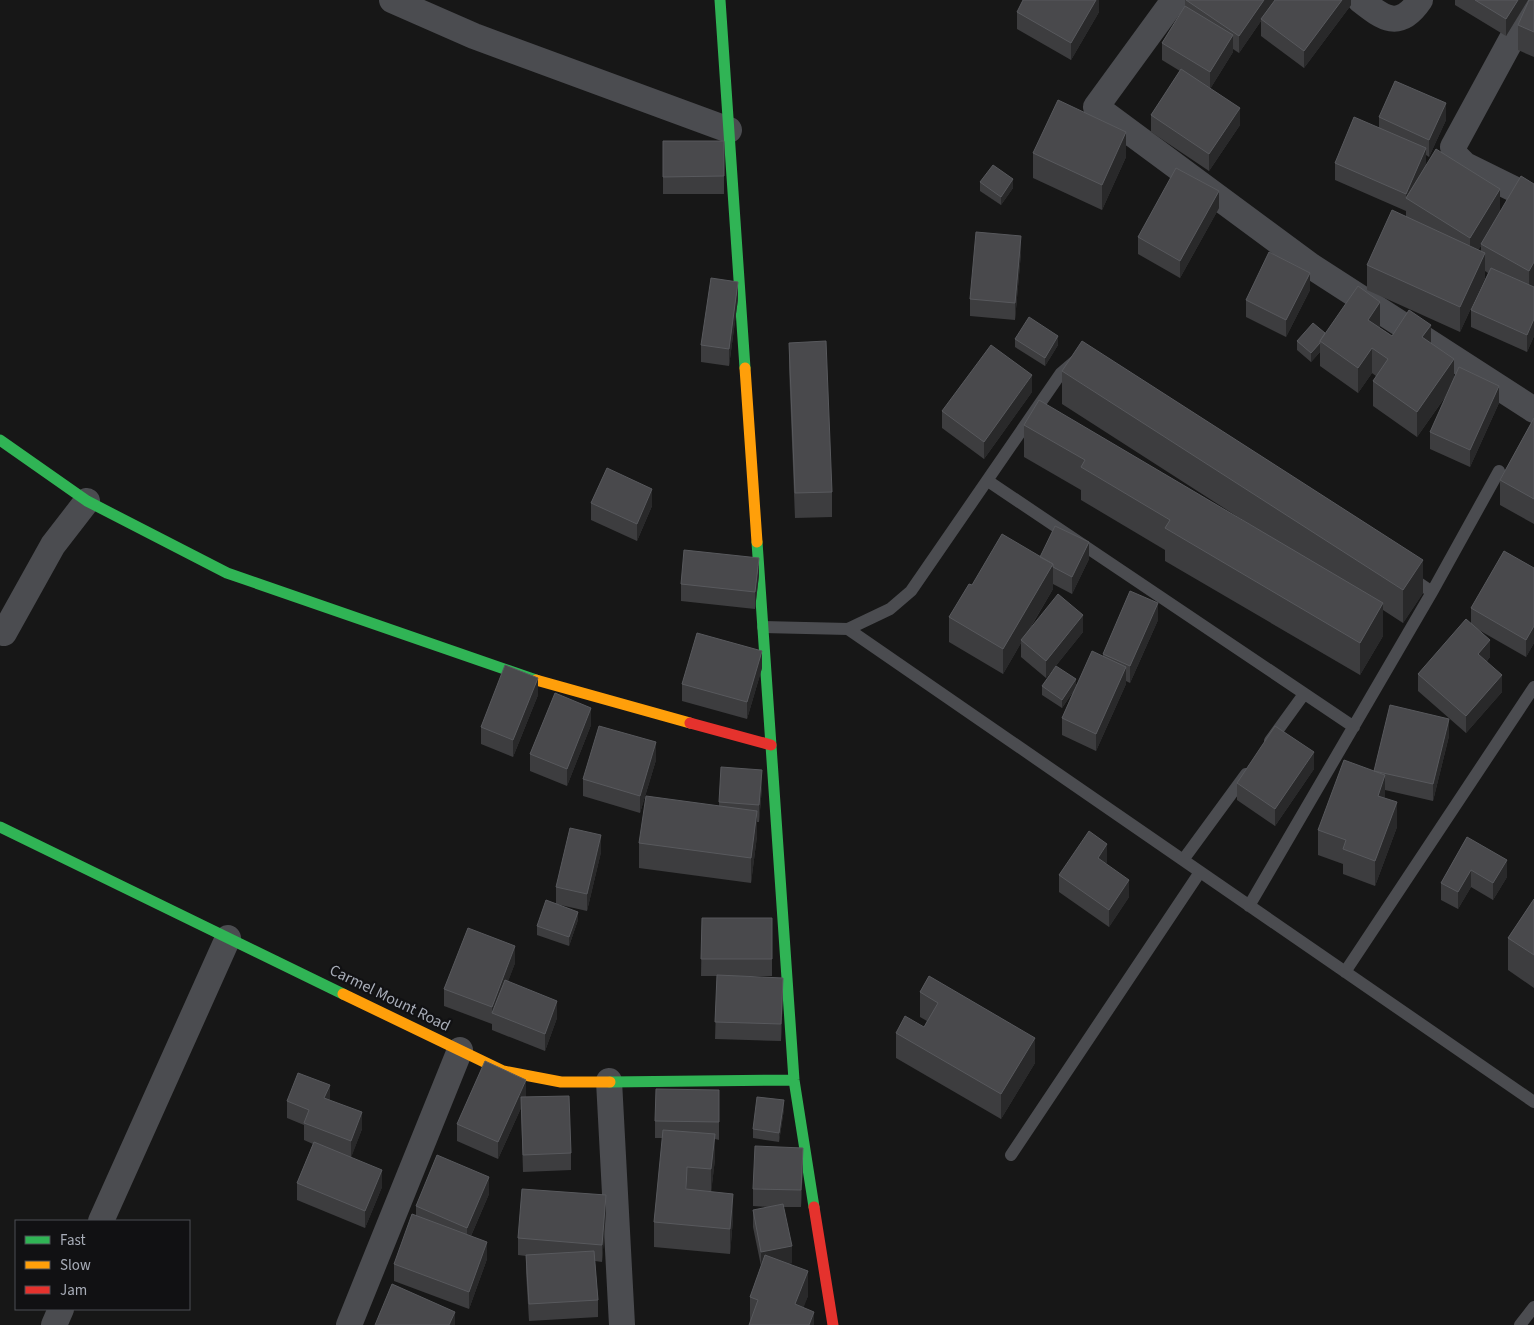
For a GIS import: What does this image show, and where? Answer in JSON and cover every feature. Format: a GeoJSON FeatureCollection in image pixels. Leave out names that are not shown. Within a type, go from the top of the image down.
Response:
{"type":"FeatureCollection","features":[{"type":"Feature","properties":{"kind":"street"},"geometry":{"type":"LineString","coordinates":[[392,0],[474,36],[729,130]]}},
{"type":"Feature","properties":{"kind":"street"},"geometry":{"type":"LineString","coordinates":[[720,0],[794,1080],[833,1325]]}},
{"type":"Feature","properties":{"kind":"street"},"geometry":{"type":"LineString","coordinates":[[1174,0],[1096,107],[1310,266],[1534,410]]}},
{"type":"Feature","properties":{"kind":"street"},"geometry":{"type":"LineString","coordinates":[[1360,0],[1383,18],[1397,20],[1412,11],[1420,0]]}},
{"type":"Feature","properties":{"kind":"street"},"geometry":{"type":"LineString","coordinates":[[1533,0],[1453,147],[1456,156],[1465,165],[1534,199]]}},
{"type":"Feature","properties":{"kind":"street"},"geometry":{"type":"LineString","coordinates":[[0,440],[87,501],[236,576],[526,677],[771,745]]}},
{"type":"Feature","properties":{"kind":"street"},"geometry":{"type":"LineString","coordinates":[[4,633],[53,545],[87,501]]}},
{"type":"Feature","properties":{"kind":"street","name":"Carmel Mount Road"},"geometry":{"type":"LineString","coordinates":[[0,827],[504,1071],[561,1082],[609,1080],[794,1080]]}},
{"type":"Feature","properties":{"kind":"street"},"geometry":{"type":"LineString","coordinates":[[101,1220],[228,938]]}},
{"type":"Feature","properties":{"kind":"street"},"geometry":{"type":"LineString","coordinates":[[349,1325],[460,1050]]}},
{"type":"Feature","properties":{"kind":"street"},"geometry":{"type":"LineString","coordinates":[[609,1080],[622,1325]]}},
{"type":"Feature","properties":{"kind":"street"},"geometry":{"type":"LineString","coordinates":[[54,1325],[61,1310]]}},
{"type":"Feature","properties":{"kind":"lane"},"geometry":{"type":"LineString","coordinates":[[763,627],[848,629],[890,609],[911,591],[988,482],[1061,373],[1075,360],[1091,360]]}},
{"type":"Feature","properties":{"kind":"lane"},"geometry":{"type":"LineString","coordinates":[[1249,906],[1432,592],[1499,471]]}},
{"type":"Feature","properties":{"kind":"lane"},"geometry":{"type":"LineString","coordinates":[[988,482],[1354,727]]}},
{"type":"Feature","properties":{"kind":"lane"},"geometry":{"type":"LineString","coordinates":[[1400,570],[1432,592]]}},
{"type":"Feature","properties":{"kind":"lane"},"geometry":{"type":"LineString","coordinates":[[848,629],[1534,1102]]}},
{"type":"Feature","properties":{"kind":"lane"},"geometry":{"type":"LineString","coordinates":[[1345,972],[1534,687]]}},
{"type":"Feature","properties":{"kind":"lane"},"geometry":{"type":"LineString","coordinates":[[1264,749],[1304,694]]}},
{"type":"Feature","properties":{"kind":"lane"},"geometry":{"type":"LineString","coordinates":[[1183,860],[1252,765]]}},
{"type":"Feature","properties":{"kind":"lane"},"geometry":{"type":"LineString","coordinates":[[1011,1154],[1200,872]]}},
{"type":"Feature","properties":{"kind":"lane"},"geometry":{"type":"LineString","coordinates":[[1520,1325],[1534,1307]]}},
{"type":"Feature","properties":{"kind":"building"},"geometry":{"type":"Polygon","coordinates":[[[1023,0],[1096,0],[1071,43],[1017,12],[1023,0]]]}},
{"type":"Feature","properties":{"kind":"building"},"geometry":{"type":"Polygon","coordinates":[[[1186,0],[1264,0],[1239,36],[1186,0]]]}},
{"type":"Feature","properties":{"kind":"building"},"geometry":{"type":"Polygon","coordinates":[[[1275,0],[1342,0],[1304,51],[1261,19],[1275,0]]]}},
{"type":"Feature","properties":{"kind":"building"},"geometry":{"type":"Polygon","coordinates":[[[1475,0],[1518,0],[1506,19],[1475,0]]]}},
{"type":"Feature","properties":{"kind":"building"},"geometry":{"type":"Polygon","coordinates":[[[1529,0],[1534,0],[1534,32],[1518,25],[1529,0]]]}},
{"type":"Feature","properties":{"kind":"building"},"geometry":{"type":"Polygon","coordinates":[[[1185,6],[1233,35],[1210,72],[1162,43],[1185,6]]]}},
{"type":"Feature","properties":{"kind":"building"},"geometry":{"type":"Polygon","coordinates":[[[1181,69],[1240,108],[1209,154],[1151,115],[1181,69]]]}},
{"type":"Feature","properties":{"kind":"building"},"geometry":{"type":"Polygon","coordinates":[[[1395,81],[1446,103],[1429,140],[1379,117],[1395,81]]]}},
{"type":"Feature","properties":{"kind":"building"},"geometry":{"type":"Polygon","coordinates":[[[1058,100],[1126,132],[1102,185],[1033,153],[1058,100]]]}},
{"type":"Feature","properties":{"kind":"building"},"geometry":{"type":"Polygon","coordinates":[[[1354,117],[1426,148],[1406,194],[1335,163],[1354,117]]]}},
{"type":"Feature","properties":{"kind":"building"},"geometry":{"type":"Polygon","coordinates":[[[663,141],[724,141],[724,176],[663,177],[663,141]]]}},
{"type":"Feature","properties":{"kind":"building"},"geometry":{"type":"Polygon","coordinates":[[[1436,149],[1500,189],[1470,238],[1406,198],[1436,149]]]}},
{"type":"Feature","properties":{"kind":"building"},"geometry":{"type":"Polygon","coordinates":[[[993,165],[1013,179],[1001,197],[980,182],[993,165]]]}},
{"type":"Feature","properties":{"kind":"building"},"geometry":{"type":"Polygon","coordinates":[[[1176,168],[1219,191],[1180,261],[1138,237],[1176,168]]]}},
{"type":"Feature","properties":{"kind":"building"},"geometry":{"type":"Polygon","coordinates":[[[1521,176],[1534,184],[1534,262],[1529,271],[1481,244],[1521,176]]]}},
{"type":"Feature","properties":{"kind":"building"},"geometry":{"type":"Polygon","coordinates":[[[1392,210],[1485,253],[1460,307],[1367,265],[1392,210]]]}},
{"type":"Feature","properties":{"kind":"building"},"geometry":{"type":"Polygon","coordinates":[[[976,232],[1021,236],[1015,303],[970,299],[976,232]]]}},
{"type":"Feature","properties":{"kind":"building"},"geometry":{"type":"Polygon","coordinates":[[[1269,252],[1310,273],[1286,320],[1246,300],[1269,252]]]}},
{"type":"Feature","properties":{"kind":"building"},"geometry":{"type":"Polygon","coordinates":[[[1491,268],[1534,287],[1534,319],[1527,335],[1471,310],[1491,268]]]}},
{"type":"Feature","properties":{"kind":"building"},"geometry":{"type":"Polygon","coordinates":[[[711,278],[738,282],[729,349],[701,345],[711,278]]]}},
{"type":"Feature","properties":{"kind":"building"},"geometry":{"type":"Polygon","coordinates":[[[1358,286],[1380,302],[1368,320],[1392,336],[1409,310],[1431,325],[1422,337],[1454,359],[1417,412],[1373,381],[1388,359],[1372,348],[1358,368],[1320,341],[1358,286]]]}},
{"type":"Feature","properties":{"kind":"building"},"geometry":{"type":"Polygon","coordinates":[[[1029,317],[1058,336],[1045,358],[1015,339],[1029,317]]]}},
{"type":"Feature","properties":{"kind":"building"},"geometry":{"type":"Polygon","coordinates":[[[1313,323],[1325,333],[1320,343],[1311,353],[1297,341],[1313,323]]]}},
{"type":"Feature","properties":{"kind":"building"},"geometry":{"type":"Polygon","coordinates":[[[826,341],[832,492],[795,493],[789,343],[826,341]]]}},
{"type":"Feature","properties":{"kind":"building"},"geometry":{"type":"Polygon","coordinates":[[[1082,341],[1423,560],[1403,590],[1062,371],[1082,341]]]}},
{"type":"Feature","properties":{"kind":"building"},"geometry":{"type":"Polygon","coordinates":[[[991,345],[1032,375],[984,442],[942,411],[991,345]]]}},
{"type":"Feature","properties":{"kind":"building"},"geometry":{"type":"Polygon","coordinates":[[[1459,367],[1499,386],[1470,450],[1430,432],[1459,367]]]}},
{"type":"Feature","properties":{"kind":"building"},"geometry":{"type":"Polygon","coordinates":[[[1039,400],[1383,603],[1360,643],[1165,528],[1170,520],[1081,467],[1085,460],[1024,425],[1039,400]]]}},
{"type":"Feature","properties":{"kind":"building"},"geometry":{"type":"Polygon","coordinates":[[[1534,418],[1534,499],[1500,480],[1534,418]]]}},
{"type":"Feature","properties":{"kind":"building"},"geometry":{"type":"Polygon","coordinates":[[[607,468],[652,489],[637,524],[591,503],[607,468]]]}},
{"type":"Feature","properties":{"kind":"building"},"geometry":{"type":"Polygon","coordinates":[[[1055,526],[1089,542],[1072,577],[1053,567],[1053,564],[1040,557],[1055,526]]]}},
{"type":"Feature","properties":{"kind":"building"},"geometry":{"type":"Polygon","coordinates":[[[1002,534],[1053,564],[1003,649],[949,617],[969,584],[972,585],[1002,534]]]}},
{"type":"Feature","properties":{"kind":"building"},"geometry":{"type":"Polygon","coordinates":[[[684,550],[759,558],[755,592],[681,584],[684,550]]]}},
{"type":"Feature","properties":{"kind":"building"},"geometry":{"type":"Polygon","coordinates":[[[1504,551],[1534,568],[1534,626],[1526,640],[1471,608],[1504,551]]]}},
{"type":"Feature","properties":{"kind":"building"},"geometry":{"type":"Polygon","coordinates":[[[1130,591],[1158,603],[1130,666],[1103,654],[1130,591]]]}},
{"type":"Feature","properties":{"kind":"building"},"geometry":{"type":"Polygon","coordinates":[[[1058,594],[1083,615],[1046,661],[1021,640],[1058,594]]]}},
{"type":"Feature","properties":{"kind":"building"},"geometry":{"type":"Polygon","coordinates":[[[1466,619],[1490,640],[1478,654],[1502,675],[1466,716],[1418,674],[1466,619]]]}},
{"type":"Feature","properties":{"kind":"building"},"geometry":{"type":"Polygon","coordinates":[[[697,633],[762,651],[747,702],[682,684],[697,633]]]}},
{"type":"Feature","properties":{"kind":"building"},"geometry":{"type":"Polygon","coordinates":[[[1092,651],[1126,667],[1096,734],[1062,718],[1092,651]]]}},
{"type":"Feature","properties":{"kind":"building"},"geometry":{"type":"Polygon","coordinates":[[[505,665],[538,678],[513,740],[481,727],[505,665]]]}},
{"type":"Feature","properties":{"kind":"building"},"geometry":{"type":"Polygon","coordinates":[[[1056,666],[1076,679],[1062,700],[1042,686],[1056,666]]]}},
{"type":"Feature","properties":{"kind":"building"},"geometry":{"type":"Polygon","coordinates":[[[555,693],[591,708],[567,769],[530,754],[555,693]]]}},
{"type":"Feature","properties":{"kind":"building"},"geometry":{"type":"Polygon","coordinates":[[[1390,705],[1449,719],[1433,784],[1374,771],[1390,705]]]}},
{"type":"Feature","properties":{"kind":"building"},"geometry":{"type":"Polygon","coordinates":[[[599,726],[656,742],[640,796],[583,779],[599,726]]]}},
{"type":"Feature","properties":{"kind":"building"},"geometry":{"type":"Polygon","coordinates":[[[1275,726],[1314,752],[1275,809],[1237,783],[1275,726]]]}},
{"type":"Feature","properties":{"kind":"building"},"geometry":{"type":"Polygon","coordinates":[[[1344,760],[1385,775],[1378,796],[1397,802],[1375,861],[1343,849],[1346,840],[1318,830],[1344,760]]]}},
{"type":"Feature","properties":{"kind":"building"},"geometry":{"type":"Polygon","coordinates":[[[721,767],[762,770],[759,805],[719,802],[721,767]]]}},
{"type":"Feature","properties":{"kind":"building"},"geometry":{"type":"Polygon","coordinates":[[[646,796],[757,811],[751,858],[639,843],[646,796]]]}},
{"type":"Feature","properties":{"kind":"building"},"geometry":{"type":"Polygon","coordinates":[[[570,828],[601,835],[587,894],[556,887],[570,828]]]}},
{"type":"Feature","properties":{"kind":"building"},"geometry":{"type":"Polygon","coordinates":[[[1089,831],[1107,844],[1098,858],[1129,880],[1109,910],[1059,875],[1089,831]]]}},
{"type":"Feature","properties":{"kind":"building"},"geometry":{"type":"Polygon","coordinates":[[[1467,837],[1507,860],[1493,883],[1471,870],[1458,892],[1441,883],[1467,837]]]}},
{"type":"Feature","properties":{"kind":"building"},"geometry":{"type":"Polygon","coordinates":[[[1534,899],[1534,955],[1508,938],[1534,899]]]}},
{"type":"Feature","properties":{"kind":"building"},"geometry":{"type":"Polygon","coordinates":[[[546,900],[578,912],[569,937],[537,926],[546,900]]]}},
{"type":"Feature","properties":{"kind":"building"},"geometry":{"type":"Polygon","coordinates":[[[702,918],[772,918],[772,959],[701,959],[702,918]]]}},
{"type":"Feature","properties":{"kind":"building"},"geometry":{"type":"Polygon","coordinates":[[[468,928],[515,946],[492,1007],[444,989],[468,928]]]}},
{"type":"Feature","properties":{"kind":"building"},"geometry":{"type":"Polygon","coordinates":[[[717,975],[783,978],[781,1024],[715,1022],[717,975]]]}},
{"type":"Feature","properties":{"kind":"building"},"geometry":{"type":"Polygon","coordinates":[[[929,976],[1035,1038],[1001,1094],[896,1033],[905,1016],[924,1027],[938,1003],[920,992],[929,976]]]}},
{"type":"Feature","properties":{"kind":"building"},"geometry":{"type":"Polygon","coordinates":[[[505,980],[557,1001],[545,1034],[492,1013],[505,980]]]}},
{"type":"Feature","properties":{"kind":"building"},"geometry":{"type":"Polygon","coordinates":[[[485,1061],[526,1080],[498,1142],[457,1124],[485,1061]]]}},
{"type":"Feature","properties":{"kind":"building"},"geometry":{"type":"Polygon","coordinates":[[[298,1073],[330,1085],[324,1098],[362,1112],[351,1141],[304,1123],[309,1110],[287,1101],[298,1073]]]}},
{"type":"Feature","properties":{"kind":"building"},"geometry":{"type":"Polygon","coordinates":[[[656,1089],[719,1090],[719,1122],[655,1121],[656,1089]]]}},
{"type":"Feature","properties":{"kind":"building"},"geometry":{"type":"Polygon","coordinates":[[[569,1096],[571,1153],[523,1155],[521,1097],[569,1096]]]}},
{"type":"Feature","properties":{"kind":"building"},"geometry":{"type":"Polygon","coordinates":[[[757,1097],[784,1100],[779,1133],[753,1129],[757,1097]]]}},
{"type":"Feature","properties":{"kind":"building"},"geometry":{"type":"Polygon","coordinates":[[[663,1130],[715,1134],[711,1169],[687,1167],[686,1189],[733,1194],[730,1229],[654,1222],[663,1130]]]}},
{"type":"Feature","properties":{"kind":"building"},"geometry":{"type":"Polygon","coordinates":[[[314,1142],[382,1170],[365,1211],[297,1183],[314,1142]]]}},
{"type":"Feature","properties":{"kind":"building"},"geometry":{"type":"Polygon","coordinates":[[[755,1146],[803,1148],[801,1190],[753,1189],[755,1146]]]}},
{"type":"Feature","properties":{"kind":"building"},"geometry":{"type":"Polygon","coordinates":[[[437,1155],[489,1177],[467,1228],[416,1206],[437,1155]]]}},
{"type":"Feature","properties":{"kind":"building"},"geometry":{"type":"Polygon","coordinates":[[[522,1189],[606,1195],[602,1245],[518,1238],[522,1189]]]}},
{"type":"Feature","properties":{"kind":"building"},"geometry":{"type":"Polygon","coordinates":[[[783,1204],[792,1246],[761,1252],[753,1210],[783,1204]]]}},
{"type":"Feature","properties":{"kind":"building"},"geometry":{"type":"Polygon","coordinates":[[[412,1214],[487,1242],[469,1292],[394,1264],[412,1214]]]}},
{"type":"Feature","properties":{"kind":"building"},"geometry":{"type":"Polygon","coordinates":[[[594,1251],[598,1300],[529,1304],[526,1255],[594,1251]]]}},
{"type":"Feature","properties":{"kind":"building"},"geometry":{"type":"Polygon","coordinates":[[[765,1255],[808,1271],[795,1304],[814,1312],[809,1325],[749,1325],[758,1300],[750,1297],[765,1255]]]}},
{"type":"Feature","properties":{"kind":"building"},"geometry":{"type":"Polygon","coordinates":[[[392,1284],[455,1312],[449,1325],[375,1325],[392,1284]]]}},
{"type":"Feature","properties":{"kind":"traffic: fast"},"geometry":{"type":"LineString","coordinates":[[720,0],[745,368]]}},
{"type":"Feature","properties":{"kind":"traffic: fast"},"geometry":{"type":"LineString","coordinates":[[0,440],[87,501],[227,573],[536,680]]}},
{"type":"Feature","properties":{"kind":"traffic: fast"},"geometry":{"type":"LineString","coordinates":[[757,542],[794,1080],[814,1207]]}},
{"type":"Feature","properties":{"kind":"traffic: fast"},"geometry":{"type":"LineString","coordinates":[[0,827],[343,994]]}},
{"type":"Feature","properties":{"kind":"traffic: fast"},"geometry":{"type":"LineString","coordinates":[[610,1082],[794,1080]]}},
{"type":"Feature","properties":{"kind":"traffic: slow"},"geometry":{"type":"LineString","coordinates":[[745,368],[757,542]]}},
{"type":"Feature","properties":{"kind":"traffic: slow"},"geometry":{"type":"LineString","coordinates":[[536,680],[690,723]]}},
{"type":"Feature","properties":{"kind":"traffic: slow"},"geometry":{"type":"LineString","coordinates":[[343,994],[503,1071],[561,1082],[610,1082]]}},
{"type":"Feature","properties":{"kind":"traffic: jam"},"geometry":{"type":"LineString","coordinates":[[690,723],[771,745]]}},
{"type":"Feature","properties":{"kind":"traffic: jam"},"geometry":{"type":"LineString","coordinates":[[814,1207],[833,1325]]}}]}
